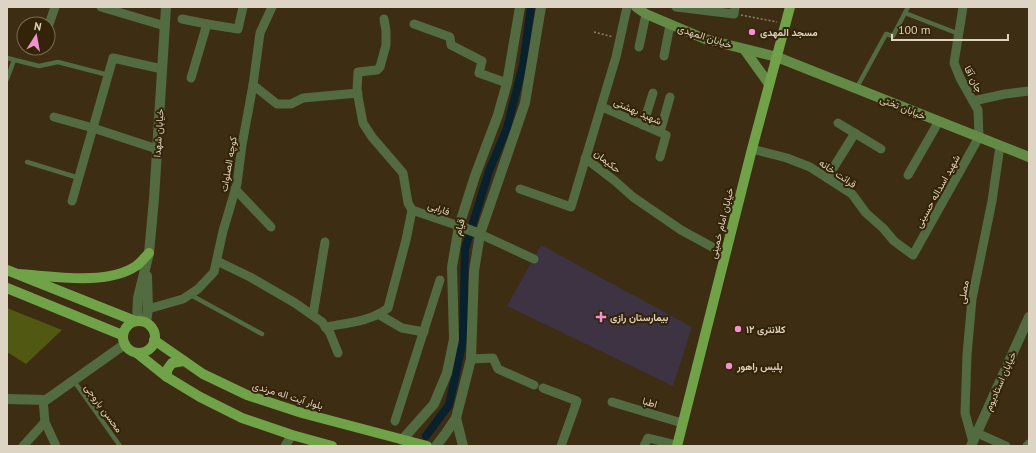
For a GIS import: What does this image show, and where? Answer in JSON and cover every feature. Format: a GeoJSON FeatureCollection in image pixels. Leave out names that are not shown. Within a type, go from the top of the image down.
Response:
{"type":"FeatureCollection","features":[{"type":"Feature","properties":{"kind":"main road","name":"خیابان المهدی"},"geometry":{"type":"LineString","coordinates":[[636,7],[646,14],[705,39],[777,57]]}},
{"type":"Feature","properties":{"kind":"main road","name":"خیابان امام خمینی"},"geometry":{"type":"LineString","coordinates":[[677,445],[752,149],[790,7]]}},
{"type":"Feature","properties":{"kind":"main road"},"geometry":{"type":"LineString","coordinates":[[744,49],[769,84]]}},
{"type":"Feature","properties":{"kind":"main road","name":"خیابان تختی"},"geometry":{"type":"LineString","coordinates":[[777,57],[1029,157]]}},
{"type":"Feature","properties":{"kind":"main road"},"geometry":{"type":"LineString","coordinates":[[18,274],[87,280],[117,274],[136,266],[148,256]]}},
{"type":"Feature","properties":{"kind":"main road"},"geometry":{"type":"LineString","coordinates":[[7,270],[139,321],[153,330],[154,340],[150,348],[146,351],[137,353]]}},
{"type":"Feature","properties":{"kind":"main road"},"geometry":{"type":"LineString","coordinates":[[7,288],[97,324],[124,339]]}},
{"type":"Feature","properties":{"kind":"main road"},"geometry":{"type":"LineString","coordinates":[[97,324],[102,324],[108,319],[106,309]]}},
{"type":"Feature","properties":{"kind":"main road"},"geometry":{"type":"LineString","coordinates":[[139,321],[126,326],[124,339],[128,349],[137,353],[166,376],[200,397],[242,418],[292,435],[332,446]]}},
{"type":"Feature","properties":{"kind":"main road","name":"بلوار آیت اله مرندی"},"geometry":{"type":"LineString","coordinates":[[154,340],[203,374],[247,395],[302,412],[427,446]]}},
{"type":"Feature","properties":{"kind":"main road"},"geometry":{"type":"LineString","coordinates":[[166,376],[167,370],[172,363],[184,361]]}},
{"type":"Feature","properties":{"kind":"street"},"geometry":{"type":"LineString","coordinates":[[101,7],[165,26]]}},
{"type":"Feature","properties":{"kind":"street","name":"خیابان شهدا"},"geometry":{"type":"LineString","coordinates":[[139,321],[148,309],[148,256],[157,149],[166,7]]}},
{"type":"Feature","properties":{"kind":"street"},"geometry":{"type":"LineString","coordinates":[[182,19],[238,29],[243,7]]}},
{"type":"Feature","properties":{"kind":"street","name":"کوچه الصلوات"},"geometry":{"type":"LineString","coordinates":[[148,309],[183,299],[198,289],[214,272],[223,231],[236,189],[260,33],[272,7]]}},
{"type":"Feature","properties":{"kind":"street","name":"قیام"},"geometry":{"type":"LineString","coordinates":[[402,440],[434,404],[446,373],[454,339],[452,268],[459,226],[475,176],[498,115],[507,83],[520,7]]}},
{"type":"Feature","properties":{"kind":"street"},"geometry":{"type":"LineString","coordinates":[[436,446],[456,418],[471,359],[474,271],[480,234],[525,103],[541,7]]}},
{"type":"Feature","properties":{"kind":"street","name":"حکیمان"},"geometry":{"type":"LineString","coordinates":[[627,7],[620,40],[602,107],[585,158],[633,197],[681,230],[725,254]]}},
{"type":"Feature","properties":{"kind":"street"},"geometry":{"type":"LineString","coordinates":[[682,7],[734,10]]}},
{"type":"Feature","properties":{"kind":"street","name":"جان آقا"},"geometry":{"type":"LineString","coordinates":[[963,7],[954,63],[960,78],[978,110],[979,137]]}},
{"type":"Feature","properties":{"kind":"street"},"geometry":{"type":"LineString","coordinates":[[639,47],[646,14]]}},
{"type":"Feature","properties":{"kind":"street"},"geometry":{"type":"LineString","coordinates":[[325,327],[362,321],[388,308],[406,240],[412,210],[408,203],[404,173],[372,137],[363,123],[358,93],[358,72],[376,70],[380,67],[386,45],[384,20]]}},
{"type":"Feature","properties":{"kind":"street"},"geometry":{"type":"LineString","coordinates":[[191,78],[207,24]]}},
{"type":"Feature","properties":{"kind":"street"},"geometry":{"type":"LineString","coordinates":[[414,24],[450,37],[451,45],[482,61],[479,73],[507,83]]}},
{"type":"Feature","properties":{"kind":"street"},"geometry":{"type":"LineString","coordinates":[[664,56],[670,25]]}},
{"type":"Feature","properties":{"kind":"street"},"geometry":{"type":"LineString","coordinates":[[72,201],[113,58],[162,69]]}},
{"type":"Feature","properties":{"kind":"street"},"geometry":{"type":"LineString","coordinates":[[253,85],[277,104],[291,104],[303,98],[358,93]]}},
{"type":"Feature","properties":{"kind":"street"},"geometry":{"type":"LineString","coordinates":[[973,101],[1029,90]]}},
{"type":"Feature","properties":{"kind":"street"},"geometry":{"type":"LineString","coordinates":[[643,125],[653,93]]}},
{"type":"Feature","properties":{"kind":"street"},"geometry":{"type":"LineString","coordinates":[[660,132],[670,97]]}},
{"type":"Feature","properties":{"kind":"street","name":"شهید بهشتی"},"geometry":{"type":"LineString","coordinates":[[602,107],[666,135],[660,157]]}},
{"type":"Feature","properties":{"kind":"street"},"geometry":{"type":"LineString","coordinates":[[54,117],[157,149]]}},
{"type":"Feature","properties":{"kind":"street"},"geometry":{"type":"LineString","coordinates":[[908,175],[939,121]]}},
{"type":"Feature","properties":{"kind":"street"},"geometry":{"type":"LineString","coordinates":[[838,123],[881,149]]}},
{"type":"Feature","properties":{"kind":"street"},"geometry":{"type":"LineString","coordinates":[[827,178],[855,133]]}},
{"type":"Feature","properties":{"kind":"street","name":"شهید اسداله حسینی"},"geometry":{"type":"LineString","coordinates":[[913,256],[979,137]]}},
{"type":"Feature","properties":{"kind":"street","name":"مصلی"},"geometry":{"type":"LineString","coordinates":[[974,441],[966,413],[967,354],[972,299],[995,180],[1000,146]]}},
{"type":"Feature","properties":{"kind":"street","name":"قرائت خانه"},"geometry":{"type":"LineString","coordinates":[[752,149],[787,158],[804,165],[852,194],[866,213],[883,228],[894,241],[913,256]]}},
{"type":"Feature","properties":{"kind":"street"},"geometry":{"type":"LineString","coordinates":[[520,189],[571,207],[585,158]]}},
{"type":"Feature","properties":{"kind":"street"},"geometry":{"type":"LineString","coordinates":[[236,189],[271,227]]}},
{"type":"Feature","properties":{"kind":"street","name":"فارابی"},"geometry":{"type":"LineString","coordinates":[[412,210],[459,226]]}},
{"type":"Feature","properties":{"kind":"street"},"geometry":{"type":"LineString","coordinates":[[459,226],[534,259]]}},
{"type":"Feature","properties":{"kind":"street"},"geometry":{"type":"LineString","coordinates":[[313,316],[325,242]]}},
{"type":"Feature","properties":{"kind":"street","name":"خیابان شهدا"},"geometry":{"type":"LineString","coordinates":[[139,321],[138,298],[148,256]]}},
{"type":"Feature","properties":{"kind":"street"},"geometry":{"type":"LineString","coordinates":[[217,261],[256,280],[295,303],[322,322],[330,333],[338,353]]}},
{"type":"Feature","properties":{"kind":"street"},"geometry":{"type":"LineString","coordinates":[[395,421],[440,280]]}},
{"type":"Feature","properties":{"kind":"street"},"geometry":{"type":"LineString","coordinates":[[378,314],[402,328],[424,332]]}},
{"type":"Feature","properties":{"kind":"street","name":"خیابان استادیوم"},"geometry":{"type":"LineString","coordinates":[[974,441],[1029,317]]}},
{"type":"Feature","properties":{"kind":"street"},"geometry":{"type":"LineString","coordinates":[[7,399],[46,400],[124,339]]}},
{"type":"Feature","properties":{"kind":"street"},"geometry":{"type":"LineString","coordinates":[[471,359],[494,358],[498,369],[534,385]]}},
{"type":"Feature","properties":{"kind":"street"},"geometry":{"type":"LineString","coordinates":[[543,388],[577,401],[561,446]]}},
{"type":"Feature","properties":{"kind":"street"},"geometry":{"type":"LineString","coordinates":[[43,400],[45,422],[56,446]]}},
{"type":"Feature","properties":{"kind":"street","name":"اطبا"},"geometry":{"type":"LineString","coordinates":[[612,402],[682,423]]}},
{"type":"Feature","properties":{"kind":"street"},"geometry":{"type":"LineString","coordinates":[[456,418],[463,446]]}},
{"type":"Feature","properties":{"kind":"street"},"geometry":{"type":"LineString","coordinates":[[23,446],[45,422]]}},
{"type":"Feature","properties":{"kind":"street"},"geometry":{"type":"LineString","coordinates":[[286,446],[292,435]]}},
{"type":"Feature","properties":{"kind":"street"},"geometry":{"type":"LineString","coordinates":[[644,446],[648,438],[677,445]]}},
{"type":"Feature","properties":{"kind":"street"},"geometry":{"type":"LineString","coordinates":[[974,441],[1006,446]]}},
{"type":"Feature","properties":{"kind":"lane"},"geometry":{"type":"LineString","coordinates":[[856,88],[886,34],[893,36],[908,7]]}},
{"type":"Feature","properties":{"kind":"lane"},"geometry":{"type":"LineString","coordinates":[[905,12],[959,34]]}},
{"type":"Feature","properties":{"kind":"lane"},"geometry":{"type":"LineString","coordinates":[[7,58],[39,66],[58,62],[108,76]]}},
{"type":"Feature","properties":{"kind":"lane"},"geometry":{"type":"LineString","coordinates":[[7,79],[14,60]]}},
{"type":"Feature","properties":{"kind":"lane"},"geometry":{"type":"LineString","coordinates":[[27,162],[79,178]]}},
{"type":"Feature","properties":{"kind":"lane"},"geometry":{"type":"LineString","coordinates":[[189,294],[262,334]]}},
{"type":"Feature","properties":{"kind":"lane","name":"محسن باروجی"},"geometry":{"type":"LineString","coordinates":[[73,380],[120,446]]}},
{"type":"Feature","properties":{"kind":"path"},"geometry":{"type":"LineString","coordinates":[[734,10],[786,23]]}},
{"type":"Feature","properties":{"kind":"path"},"geometry":{"type":"LineString","coordinates":[[594,32],[620,40]]}},
{"type":"Feature","properties":{"kind":"shaded area","name":"بیمارستان رازی"},"geometry":{"type":"Polygon","coordinates":[[[541,245],[692,327],[673,386],[507,306],[541,245]]]}},
{"type":"Feature","properties":{"kind":"green space"},"geometry":{"type":"Polygon","coordinates":[[[7,308],[62,330],[26,364],[7,352],[7,308]]]}},
{"type":"Feature","properties":{"kind":"waterway"},"geometry":{"type":"LineString","coordinates":[[426,436],[449,405],[463,341],[465,249],[489,171],[507,128],[523,65],[531,7]]}},
{"type":"Feature","properties":{"kind":"place","name":"مسجد المهدی"},"geometry":{"type":"Point","coordinates":[752,32]}},
{"type":"Feature","properties":{"kind":"place","name":"بیمارستان رازی"},"geometry":{"type":"Point","coordinates":[601,317]}},
{"type":"Feature","properties":{"kind":"place","name":"کلانتری ۱۲"},"geometry":{"type":"Point","coordinates":[738,329]}},
{"type":"Feature","properties":{"kind":"place","name":"پلیس راهور"},"geometry":{"type":"Point","coordinates":[729,366]}}]}
